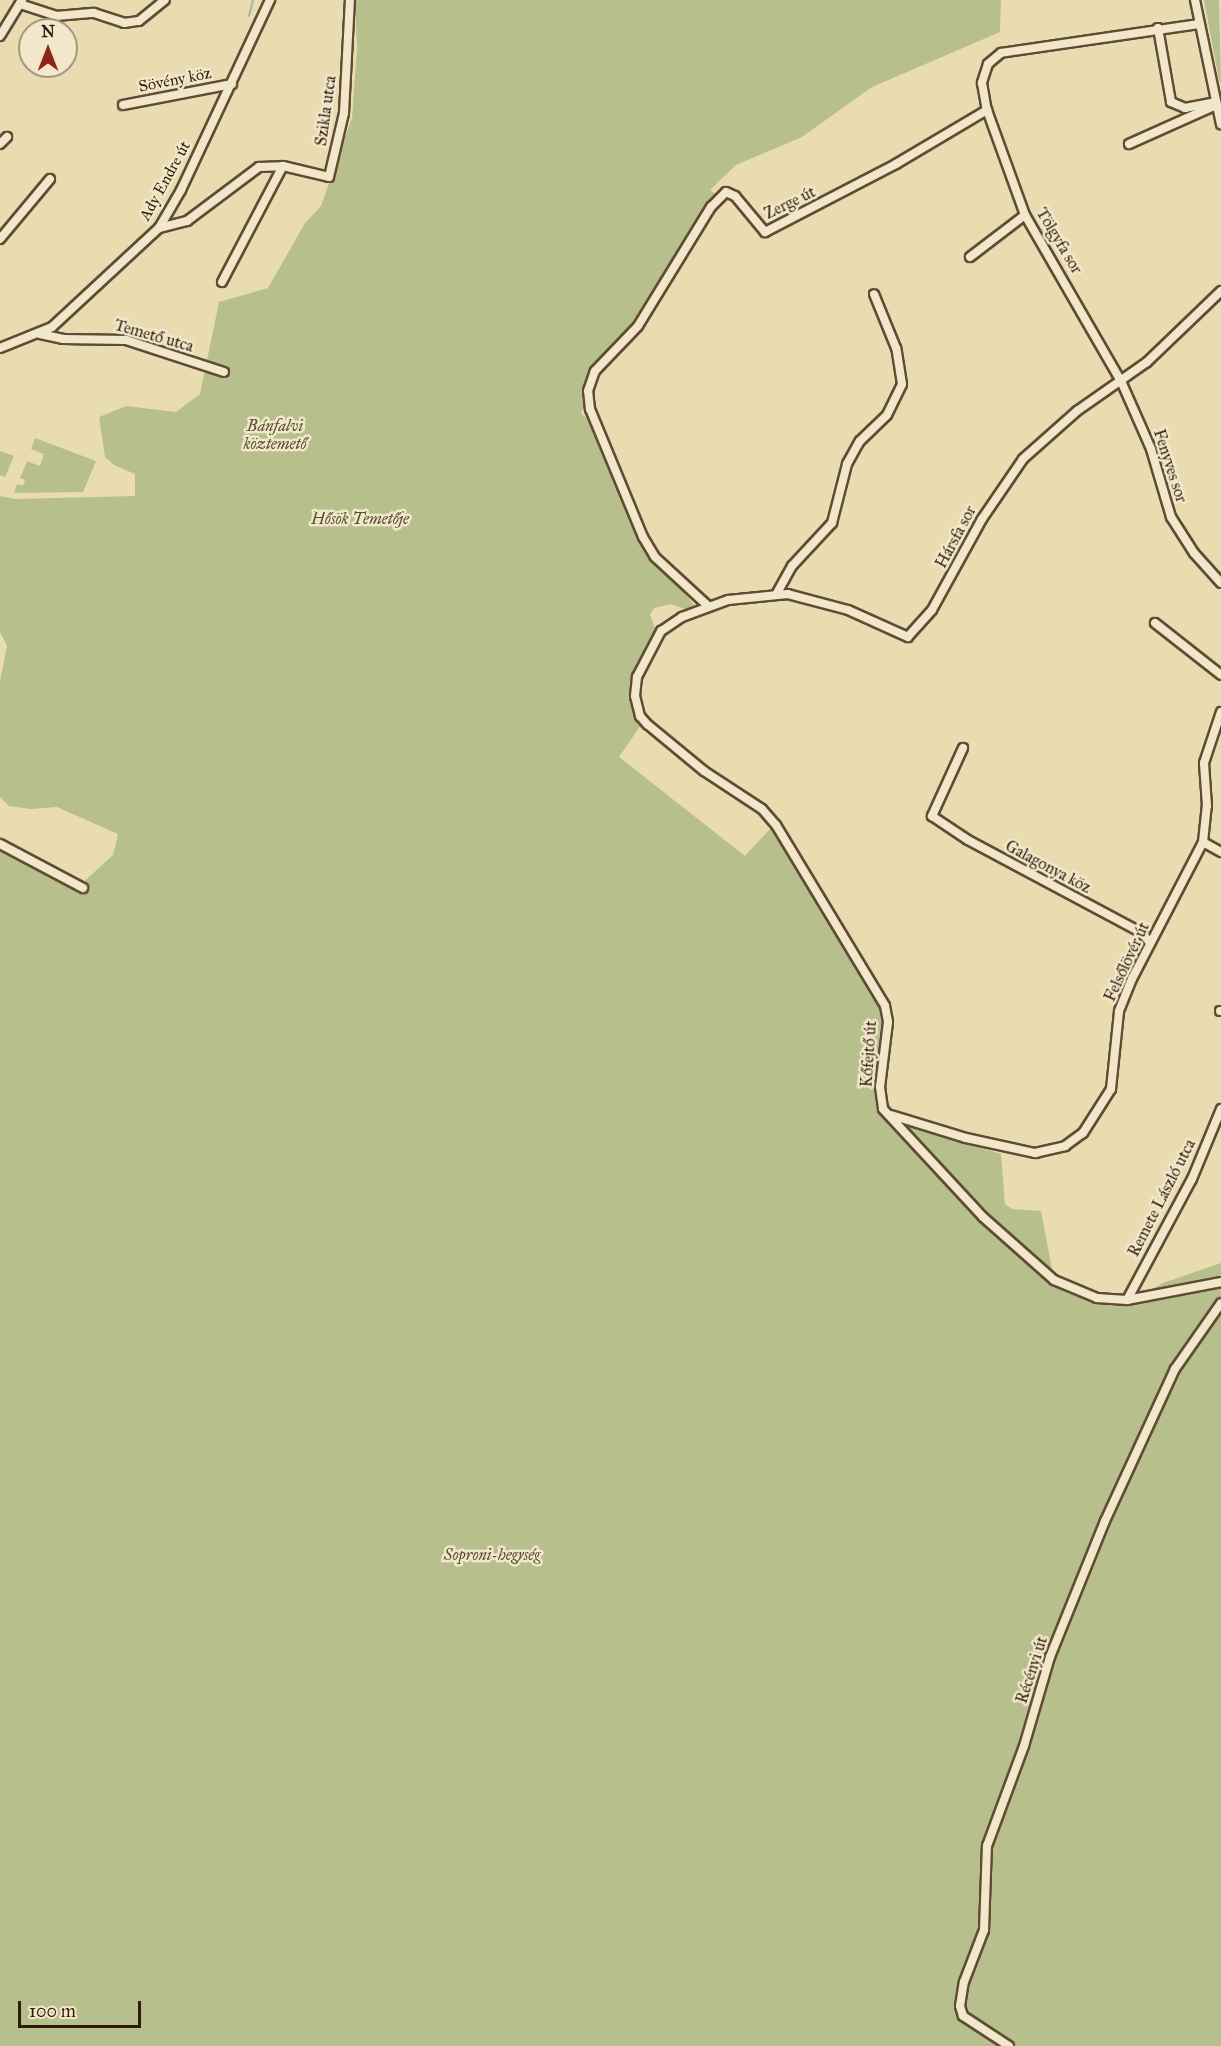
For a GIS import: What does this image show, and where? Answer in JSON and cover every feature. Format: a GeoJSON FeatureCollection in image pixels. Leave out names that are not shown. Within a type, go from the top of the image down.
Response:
{"type":"FeatureCollection","features":[{"type":"Feature","properties":{"kind":"street"},"geometry":{"type":"LineString","coordinates":[[0,36],[21,2],[56,16],[94,13],[124,22],[139,21],[165,0]]}},
{"type":"Feature","properties":{"kind":"street","name":"Ady Endre út"},"geometry":{"type":"LineString","coordinates":[[0,348],[40,334],[69,313],[159,228],[232,84],[270,0]]}},
{"type":"Feature","properties":{"kind":"street","name":"Szikla utca"},"geometry":{"type":"LineString","coordinates":[[159,228],[187,221],[253,170],[283,166],[329,177],[344,113],[350,0]]}},
{"type":"Feature","properties":{"kind":"street"},"geometry":{"type":"LineString","coordinates":[[1195,0],[1221,124]]}},
{"type":"Feature","properties":{"kind":"street"},"geometry":{"type":"LineString","coordinates":[[987,110],[983,76],[988,64],[1001,53],[1158,28],[1199,24]]}},
{"type":"Feature","properties":{"kind":"street"},"geometry":{"type":"LineString","coordinates":[[1158,28],[1171,102],[1185,108],[1216,99]]}},
{"type":"Feature","properties":{"kind":"street","name":"Sövény köz"},"geometry":{"type":"LineString","coordinates":[[123,105],[232,84]]}},
{"type":"Feature","properties":{"kind":"street"},"geometry":{"type":"LineString","coordinates":[[1130,144],[1216,99]]}},
{"type":"Feature","properties":{"kind":"street","name":"Tölgyfa sor"},"geometry":{"type":"LineString","coordinates":[[987,110],[1025,215],[1121,381]]}},
{"type":"Feature","properties":{"kind":"street","name":"Zerge út"},"geometry":{"type":"LineString","coordinates":[[707,605],[655,557],[643,537],[590,409],[588,391],[595,371],[638,326],[711,207],[726,192],[735,196],[765,232],[896,164],[987,110]]}},
{"type":"Feature","properties":{"kind":"street"},"geometry":{"type":"LineString","coordinates":[[0,144],[7,137]]}},
{"type":"Feature","properties":{"kind":"street"},"geometry":{"type":"LineString","coordinates":[[222,282],[283,166]]}},
{"type":"Feature","properties":{"kind":"street"},"geometry":{"type":"LineString","coordinates":[[0,239],[50,179]]}},
{"type":"Feature","properties":{"kind":"street"},"geometry":{"type":"LineString","coordinates":[[970,257],[1025,215]]}},
{"type":"Feature","properties":{"kind":"street","name":"Hársfa sor"},"geometry":{"type":"LineString","coordinates":[[673,623],[707,605],[777,593],[848,610],[908,637],[932,610],[982,519],[1014,470],[1077,411],[1147,362],[1221,291]]}},
{"type":"Feature","properties":{"kind":"street"},"geometry":{"type":"LineString","coordinates":[[777,593],[792,566],[832,523],[847,464],[860,441],[887,415],[902,384],[899,360],[874,294]]}},
{"type":"Feature","properties":{"kind":"street","name":"Temető utca"},"geometry":{"type":"LineString","coordinates":[[40,334],[63,339],[126,340],[224,372]]}},
{"type":"Feature","properties":{"kind":"street","name":"Fenyves sor"},"geometry":{"type":"LineString","coordinates":[[1121,381],[1151,450],[1171,517],[1194,553],[1221,583]]}},
{"type":"Feature","properties":{"kind":"street","name":"Kőfejtő út"},"geometry":{"type":"LineString","coordinates":[[673,623],[656,637],[637,677],[635,696],[640,716],[704,771],[762,809],[776,825],[885,1006],[881,1104],[891,1115],[897,1127],[983,1217],[1054,1280],[1097,1298],[1127,1300],[1221,1282]]}},
{"type":"Feature","properties":{"kind":"street"},"geometry":{"type":"LineString","coordinates":[[1155,623],[1221,675]]}},
{"type":"Feature","properties":{"kind":"street","name":"Felsőlövér út"},"geometry":{"type":"LineString","coordinates":[[891,1115],[1013,1149],[1048,1153],[1065,1146],[1094,1119],[1111,1089],[1119,1011],[1150,943],[1203,842],[1207,806],[1204,763],[1221,712]]}},
{"type":"Feature","properties":{"kind":"street","name":"Galagonya köz"},"geometry":{"type":"LineString","coordinates":[[963,748],[932,816],[968,840],[1142,933],[1150,943]]}},
{"type":"Feature","properties":{"kind":"street"},"geometry":{"type":"LineString","coordinates":[[1203,842],[1221,852]]}},
{"type":"Feature","properties":{"kind":"street"},"geometry":{"type":"LineString","coordinates":[[0,844],[83,888]]}},
{"type":"Feature","properties":{"kind":"street","name":"Remete László utca"},"geometry":{"type":"LineString","coordinates":[[1127,1300],[1192,1179],[1221,1109]]}},
{"type":"Feature","properties":{"kind":"street","name":"Récényi út"},"geometry":{"type":"LineString","coordinates":[[1010,2046],[963,2016],[960,2006],[964,1982],[984,1930],[987,1846],[1024,1746],[1050,1657],[1105,1521],[1175,1369],[1221,1303]]}},
{"type":"Feature","properties":{"kind":"green space","name":"Soproni-hegység"},"geometry":{"type":"Polygon","coordinates":[[[355,0],[1001,0],[1000,32],[872,87],[802,137],[736,165],[710,190],[719,197],[638,328],[595,372],[581,414],[589,419],[642,544],[696,607],[688,610],[671,604],[654,608],[650,615],[657,633],[628,698],[643,722],[619,757],[745,856],[771,828],[883,999],[888,1022],[882,1064],[883,1109],[913,1127],[1001,1154],[1005,1204],[1012,1209],[1041,1211],[1052,1269],[1064,1288],[1127,1302],[1163,1283],[1221,1263],[1221,2046],[0,2046],[0,847],[78,887],[113,855],[118,834],[57,807],[31,809],[9,806],[0,797],[0,681],[7,646],[0,632],[0,496],[15,499],[135,496],[135,474],[114,465],[105,457],[99,417],[126,406],[176,412],[200,394],[219,302],[268,288],[305,223],[321,206],[352,118],[357,48],[355,0]]]}},
{"type":"Feature","properties":{"kind":"green space"},"geometry":{"type":"Polygon","coordinates":[[[1204,0],[1219,0],[1221,84],[1219,80],[1204,0]]]}},
{"type":"Feature","properties":{"kind":"green space"},"geometry":{"type":"Polygon","coordinates":[[[35,438],[96,461],[83,492],[14,493],[17,484],[23,486],[25,480],[20,478],[27,461],[40,466],[44,454],[31,449],[35,438]]]}},
{"type":"Feature","properties":{"kind":"green space"},"geometry":{"type":"Polygon","coordinates":[[[0,451],[14,456],[5,477],[0,475],[0,451]]]}},
{"type":"Feature","properties":{"kind":"waterway"},"geometry":{"type":"LineString","coordinates":[[249,16],[253,0]]}},
{"type":"Feature","properties":{"kind":"park label","name":"Bánfalvi köztemető"},"geometry":{"type":"Point","coordinates":[275,435]}},
{"type":"Feature","properties":{"kind":"park label","name":"Hősök Temetője"},"geometry":{"type":"Point","coordinates":[360,519]}}]}
